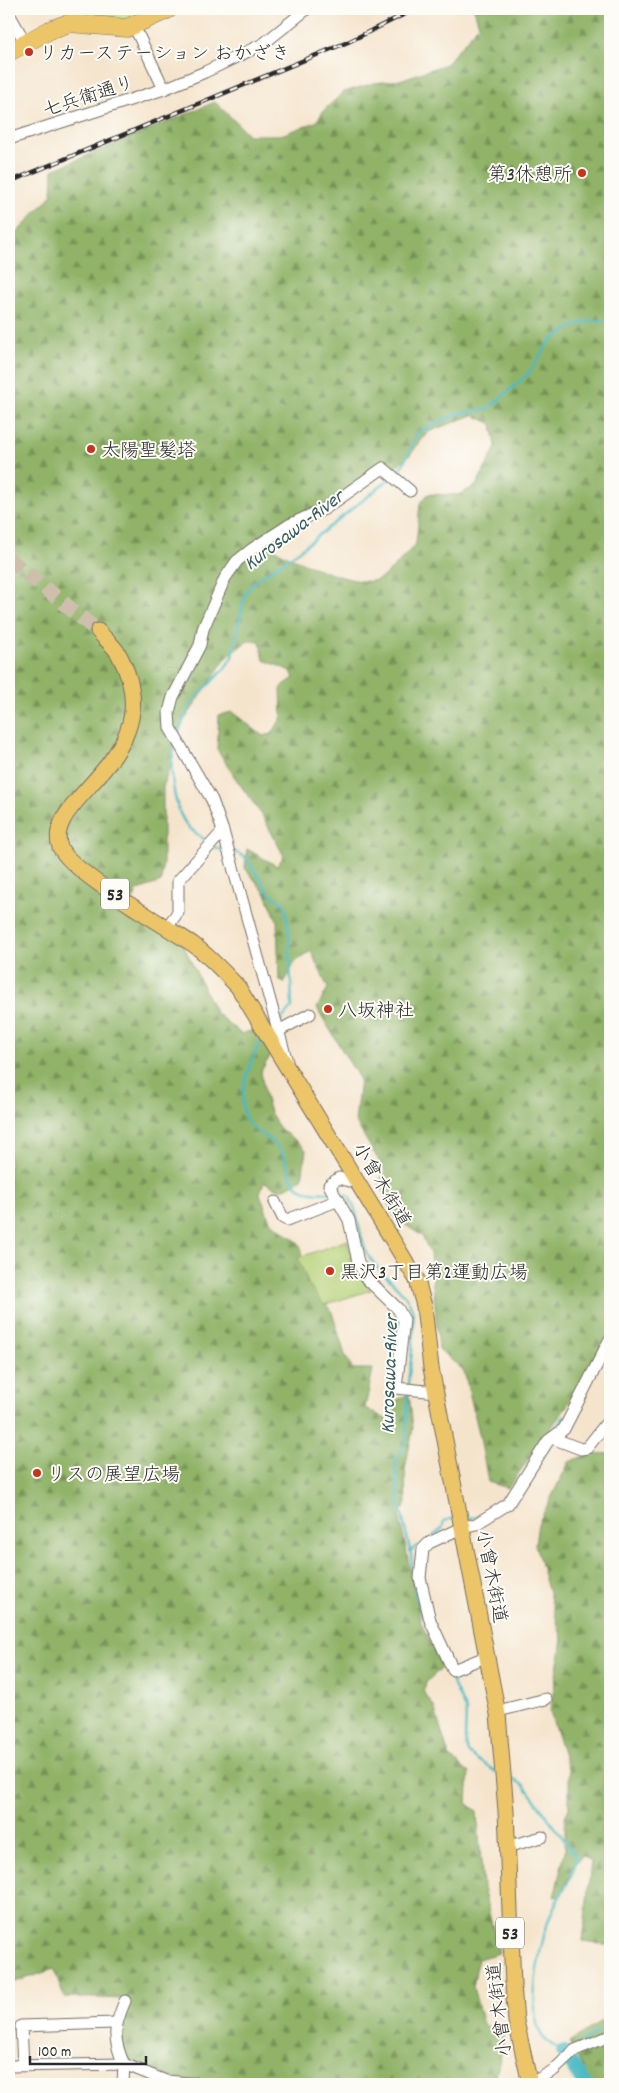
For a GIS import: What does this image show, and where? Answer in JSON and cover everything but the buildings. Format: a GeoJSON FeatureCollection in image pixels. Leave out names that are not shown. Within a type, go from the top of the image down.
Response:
{"type":"FeatureCollection","features":[{"type":"Feature","properties":{"kind":"highway"},"geometry":{"type":"LineString","coordinates":[[9,52],[25,42],[69,23],[112,28],[134,26],[169,9]]}},
{"type":"Feature","properties":{"kind":"main road","name":"小曾木街道"},"geometry":{"type":"LineString","coordinates":[[98,631],[117,652],[127,673],[131,696],[129,728],[123,743],[112,761],[64,815],[58,836],[61,848],[82,870],[167,927],[221,969],[273,1027],[289,1068],[417,1280],[424,1306],[427,1340],[436,1392],[498,1710],[516,2021],[530,2084]]}},
{"type":"Feature","properties":{"kind":"street","name":"七兵衛通り"},"geometry":{"type":"LineString","coordinates":[[9,139],[164,89],[205,72],[263,44],[307,9]]}},
{"type":"Feature","properties":{"kind":"street"},"geometry":{"type":"LineString","coordinates":[[9,14],[25,42]]}},
{"type":"Feature","properties":{"kind":"street"},"geometry":{"type":"LineString","coordinates":[[134,26],[164,89]]}},
{"type":"Feature","properties":{"kind":"street"},"geometry":{"type":"LineString","coordinates":[[310,1014],[273,1027],[224,831],[212,800],[170,728],[169,712],[173,697],[200,645],[203,629],[225,578],[238,561],[252,548],[289,525],[326,508],[383,468],[410,491]]}},
{"type":"Feature","properties":{"kind":"street"},"geometry":{"type":"LineString","coordinates":[[167,927],[178,912],[178,881],[224,831]]}},
{"type":"Feature","properties":{"kind":"street"},"geometry":{"type":"LineString","coordinates":[[360,1184],[339,1178],[332,1181],[329,1185],[350,1220],[361,1270],[371,1285],[398,1309],[404,1320],[396,1388],[436,1392]]}},
{"type":"Feature","properties":{"kind":"street"},"geometry":{"type":"LineString","coordinates":[[275,1202],[283,1218],[287,1220],[339,1199]]}},
{"type":"Feature","properties":{"kind":"street"},"geometry":{"type":"LineString","coordinates":[[488,1656],[453,1670],[430,1620],[420,1578],[422,1549],[462,1521],[476,1524],[508,1504],[552,1438],[564,1429],[610,1339]]}},
{"type":"Feature","properties":{"kind":"street"},"geometry":{"type":"LineString","coordinates":[[552,1438],[581,1449],[587,1448],[608,1421]]}},
{"type":"Feature","properties":{"kind":"street"},"geometry":{"type":"LineString","coordinates":[[498,1710],[546,1699]]}},
{"type":"Feature","properties":{"kind":"street"},"geometry":{"type":"LineString","coordinates":[[506,1847],[542,1837]]}},
{"type":"Feature","properties":{"kind":"street"},"geometry":{"type":"LineString","coordinates":[[123,2084],[124,2064],[117,2046],[115,2023],[124,2001]]}},
{"type":"Feature","properties":{"kind":"street"},"geometry":{"type":"LineString","coordinates":[[23,2066],[21,2026],[115,2023]]}},
{"type":"Feature","properties":{"kind":"street"},"geometry":{"type":"LineString","coordinates":[[530,2084],[554,2070],[575,2050],[610,2036]]}},
{"type":"Feature","properties":{"kind":"street"},"geometry":{"type":"LineString","coordinates":[[9,2066],[124,2064],[166,2083],[201,2084]]}},
{"type":"Feature","properties":{"kind":"green space"},"geometry":{"type":"Polygon","coordinates":[[[96,9],[136,9],[141,16],[126,22],[96,16],[93,12],[96,9]]]}},
{"type":"Feature","properties":{"kind":"green space"},"geometry":{"type":"Polygon","coordinates":[[[474,9],[610,9],[610,1326],[591,1372],[508,1488],[488,1482],[480,1437],[464,1371],[439,1349],[430,1253],[422,1236],[395,1218],[379,1182],[385,1171],[355,1121],[360,1080],[317,1008],[328,988],[311,951],[295,962],[284,983],[279,979],[277,920],[266,894],[245,868],[247,849],[277,866],[284,856],[262,815],[217,749],[219,715],[232,712],[263,736],[272,734],[282,717],[281,687],[294,678],[291,671],[264,660],[260,641],[247,641],[225,659],[174,736],[174,755],[163,787],[163,862],[161,882],[138,890],[127,913],[182,942],[215,1012],[241,1034],[256,1029],[272,1053],[261,1071],[268,1107],[279,1127],[306,1150],[302,1179],[281,1190],[264,1182],[260,1194],[270,1221],[299,1243],[315,1291],[332,1312],[345,1355],[352,1369],[373,1369],[365,1408],[393,1423],[397,1400],[409,1394],[413,1428],[405,1469],[406,1504],[399,1515],[421,1623],[442,1668],[427,1681],[423,1691],[434,1707],[449,1756],[469,1773],[467,1803],[477,1811],[483,1888],[499,1953],[478,1959],[473,1987],[483,2025],[504,2032],[503,2046],[494,2084],[227,2084],[185,2081],[139,2068],[126,2058],[122,2040],[128,1999],[64,1997],[54,1969],[9,1984],[9,241],[52,195],[53,170],[215,102],[249,135],[281,135],[316,122],[324,110],[344,92],[374,83],[400,80],[446,64],[479,25],[474,9]],[[473,415],[428,432],[410,455],[392,469],[366,472],[324,512],[287,522],[268,546],[323,571],[355,580],[369,581],[379,579],[393,568],[416,544],[420,504],[428,494],[458,495],[476,486],[496,447],[492,424],[473,415]]]}},
{"type":"Feature","properties":{"kind":"green space","name":"黒沢3丁目第2運動広場"},"geometry":{"type":"Polygon","coordinates":[[[347,1240],[354,1264],[371,1290],[324,1305],[309,1285],[298,1258],[347,1240]]]}},
{"type":"Feature","properties":{"kind":"green space"},"geometry":{"type":"Polygon","coordinates":[[[591,1453],[610,1454],[610,1945],[583,1941],[591,1861],[583,1856],[573,1865],[561,1896],[554,1897],[565,1852],[565,1817],[569,1808],[569,1772],[550,1712],[562,1639],[535,1544],[538,1524],[569,1462],[591,1453]]]}},
{"type":"Feature","properties":{"kind":"green space"},"geometry":{"type":"Polygon","coordinates":[[[610,2016],[610,2084],[591,2084],[569,2042],[610,2016]]]}},
{"type":"Feature","properties":{"kind":"waterway","name":"Kurosawa-River"},"geometry":{"type":"LineString","coordinates":[[395,474],[404,463],[418,432],[457,414],[488,409],[528,374],[550,341],[575,325],[589,321],[610,320]]}},
{"type":"Feature","properties":{"kind":"waterway","name":"Kurosawa-River"},"geometry":{"type":"LineString","coordinates":[[178,734],[191,703],[225,668],[232,657],[245,594],[253,583],[300,550],[391,478]]}},
{"type":"Feature","properties":{"kind":"waterway","name":"Kurosawa-River"},"geometry":{"type":"LineString","coordinates":[[175,744],[172,772],[174,794],[180,813],[186,824],[208,842]]}},
{"type":"Feature","properties":{"kind":"waterway","name":"Kurosawa-River"},"geometry":{"type":"LineString","coordinates":[[214,847],[225,851]]}},
{"type":"Feature","properties":{"kind":"waterway","name":"Kurosawa-River"},"geometry":{"type":"LineString","coordinates":[[233,851],[245,857],[270,894],[285,905],[289,932],[292,1007],[279,1022]]}},
{"type":"Feature","properties":{"kind":"waterway","name":"Kurosawa-River"},"geometry":{"type":"LineString","coordinates":[[262,1037],[245,1080],[242,1104],[244,1115],[252,1127],[281,1151],[293,1179],[300,1188],[309,1192],[329,1193]]}},
{"type":"Feature","properties":{"kind":"waterway","name":"Kurosawa-River"},"geometry":{"type":"LineString","coordinates":[[337,1194],[348,1195],[355,1210],[367,1253],[376,1266],[405,1296],[412,1310],[414,1331],[408,1385]]}},
{"type":"Feature","properties":{"kind":"waterway","name":"Kurosawa-River"},"geometry":{"type":"LineString","coordinates":[[408,1393],[406,1443],[395,1464],[400,1507],[411,1555],[416,1597],[424,1619]]}},
{"type":"Feature","properties":{"kind":"waterway"},"geometry":{"type":"LineString","coordinates":[[551,1433],[565,1416]]}},
{"type":"Feature","properties":{"kind":"waterway"},"geometry":{"type":"LineString","coordinates":[[465,1518],[479,1517]]}},
{"type":"Feature","properties":{"kind":"waterway"},"geometry":{"type":"LineString","coordinates":[[434,1535],[442,1529],[444,1521],[454,1518]]}},
{"type":"Feature","properties":{"kind":"waterway"},"geometry":{"type":"LineString","coordinates":[[410,1551],[421,1544]]}},
{"type":"Feature","properties":{"kind":"waterway","name":"Kurosawa-River"},"geometry":{"type":"LineString","coordinates":[[430,1634],[466,1711],[465,1738],[468,1753],[496,1772]]}},
{"type":"Feature","properties":{"kind":"waterway","name":"Kurosawa-River"},"geometry":{"type":"LineString","coordinates":[[508,1777],[524,1785],[576,1856],[574,1869],[555,1905],[545,1933],[540,1951],[535,1990],[537,2023],[542,2036],[563,2052],[570,2049]]}},
{"type":"Feature","properties":{"kind":"waterway"},"geometry":{"type":"LineString","coordinates":[[581,2042],[610,2025]]}},
{"type":"Feature","properties":{"kind":"waterway","name":"Kurosawa-River"},"geometry":{"type":"LineString","coordinates":[[563,2052],[585,2084]]}},
{"type":"Feature","properties":{"kind":"tunnel"},"geometry":{"type":"LineString","coordinates":[[9,559],[98,631]]}},
{"type":"Feature","properties":{"kind":"railway"},"geometry":{"type":"LineString","coordinates":[[9,182],[348,42],[415,9]]}},
{"type":"Feature","properties":{"kind":"place","name":"リカーステーション おかざき"},"geometry":{"type":"Point","coordinates":[29,52]}},
{"type":"Feature","properties":{"kind":"place","name":"第3休憩所"},"geometry":{"type":"Point","coordinates":[582,173]}},
{"type":"Feature","properties":{"kind":"place","name":"太陽聖髪塔"},"geometry":{"type":"Point","coordinates":[91,449]}},
{"type":"Feature","properties":{"kind":"place","name":"八坂神社"},"geometry":{"type":"Point","coordinates":[328,1009]}},
{"type":"Feature","properties":{"kind":"place","name":"黒沢3丁目第2運動広場"},"geometry":{"type":"Point","coordinates":[330,1271]}},
{"type":"Feature","properties":{"kind":"place","name":"リスの展望広場"},"geometry":{"type":"Point","coordinates":[37,1473]}}]}
